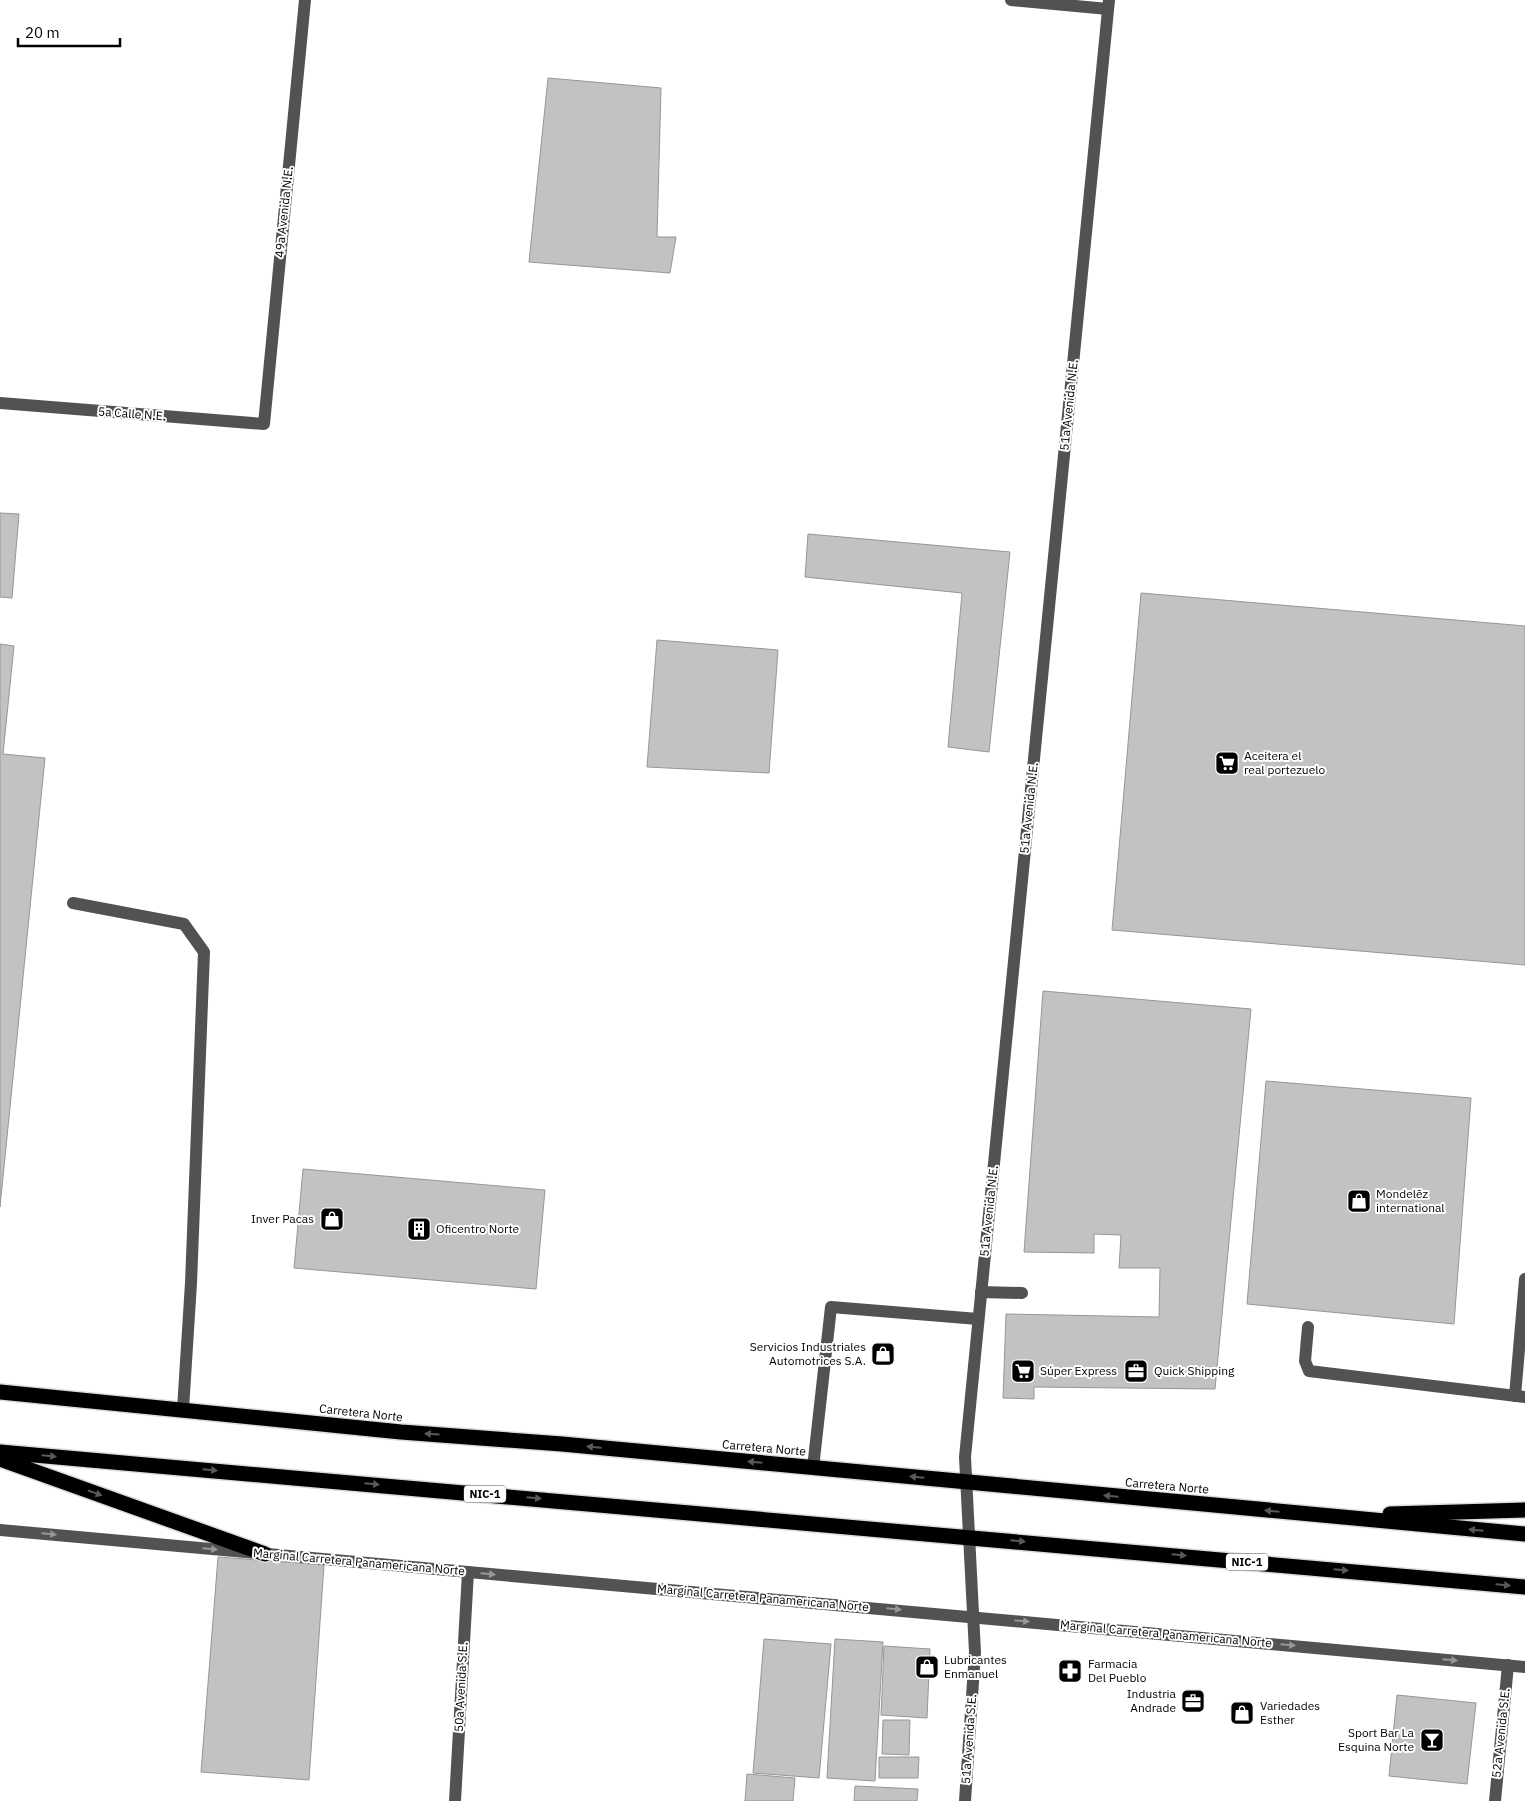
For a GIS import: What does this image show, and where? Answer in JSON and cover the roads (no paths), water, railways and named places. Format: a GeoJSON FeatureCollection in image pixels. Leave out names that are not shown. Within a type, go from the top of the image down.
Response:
{"type":"FeatureCollection","features":[{"type":"Feature","properties":{"kind":"highway","name":"Carretera Norte"},"geometry":{"type":"LineString","coordinates":[[0,1392],[401,1432],[562,1444],[1525,1534]]}},
{"type":"Feature","properties":{"kind":"highway","name":"NIC-1"},"geometry":{"type":"LineString","coordinates":[[0,1452],[1525,1587]]}},
{"type":"Feature","properties":{"kind":"highway"},"geometry":{"type":"LineString","coordinates":[[0,1459],[265,1554]]}},
{"type":"Feature","properties":{"kind":"highway"},"geometry":{"type":"LineString","coordinates":[[1321,1516],[1525,1510]]}},
{"type":"Feature","properties":{"kind":"street","name":"49a Avenida N.E."},"geometry":{"type":"LineString","coordinates":[[264,424],[305,0]]}},
{"type":"Feature","properties":{"kind":"street"},"geometry":{"type":"LineString","coordinates":[[1012,0],[1109,5]]}},
{"type":"Feature","properties":{"kind":"street","name":"51a Avenida N.E."},"geometry":{"type":"LineString","coordinates":[[973,1616],[965,1457],[1109,5]]}},
{"type":"Feature","properties":{"kind":"street","name":"5a Calle N.E."},"geometry":{"type":"LineString","coordinates":[[0,403],[264,424]]}},
{"type":"Feature","properties":{"kind":"street"},"geometry":{"type":"LineString","coordinates":[[73,903],[184,924],[204,952],[191,1283],[183,1409]]}},
{"type":"Feature","properties":{"kind":"street"},"geometry":{"type":"LineString","coordinates":[[1308,1327],[1305,1361],[1309,1371],[1520,1396],[1525,1279]]}},
{"type":"Feature","properties":{"kind":"street"},"geometry":{"type":"LineString","coordinates":[[981,1292],[1022,1293]]}},
{"type":"Feature","properties":{"kind":"street"},"geometry":{"type":"LineString","coordinates":[[814,1468],[831,1307],[978,1319]]}},
{"type":"Feature","properties":{"kind":"street","name":"Marginal Carretera Panamericana Norte"},"geometry":{"type":"LineString","coordinates":[[0,1530],[1525,1667]]}},
{"type":"Feature","properties":{"kind":"street","name":"50a Avenida S.E."},"geometry":{"type":"LineString","coordinates":[[454,1801],[468,1572]]}},
{"type":"Feature","properties":{"kind":"street","name":"51a Avenida S.E."},"geometry":{"type":"LineString","coordinates":[[965,1801],[975,1652],[973,1616]]}},
{"type":"Feature","properties":{"kind":"street","name":"52a Avenida S.E."},"geometry":{"type":"LineString","coordinates":[[1495,1801],[1508,1665]]}},
{"type":"Feature","properties":{"kind":"place","name":"Aceitera el real portezuelo"},"geometry":{"type":"Point","coordinates":[1227,763]}},
{"type":"Feature","properties":{"kind":"place","name":"Mondelēz international"},"geometry":{"type":"Point","coordinates":[1359,1201]}},
{"type":"Feature","properties":{"kind":"place","name":"Inver Pacas"},"geometry":{"type":"Point","coordinates":[332,1219]}},
{"type":"Feature","properties":{"kind":"place","name":"Oficentro Norte"},"geometry":{"type":"Point","coordinates":[419,1229]}},
{"type":"Feature","properties":{"kind":"place","name":"Servicios Industriales Automotrices S.A."},"geometry":{"type":"Point","coordinates":[883,1354]}},
{"type":"Feature","properties":{"kind":"place","name":"Súper Express"},"geometry":{"type":"Point","coordinates":[1023,1371]}},
{"type":"Feature","properties":{"kind":"place","name":"Quick Shipping"},"geometry":{"type":"Point","coordinates":[1136,1371]}},
{"type":"Feature","properties":{"kind":"place","name":"Lubricantes Enmanuel"},"geometry":{"type":"Point","coordinates":[927,1667]}},
{"type":"Feature","properties":{"kind":"place","name":"Farmacia Del Pueblo"},"geometry":{"type":"Point","coordinates":[1070,1671]}},
{"type":"Feature","properties":{"kind":"place","name":"Industria Andrade"},"geometry":{"type":"Point","coordinates":[1193,1701]}},
{"type":"Feature","properties":{"kind":"place","name":"Variedades Esther"},"geometry":{"type":"Point","coordinates":[1242,1713]}},
{"type":"Feature","properties":{"kind":"place","name":"Sport Bar La Esquina Norte"},"geometry":{"type":"Point","coordinates":[1432,1740]}}]}
